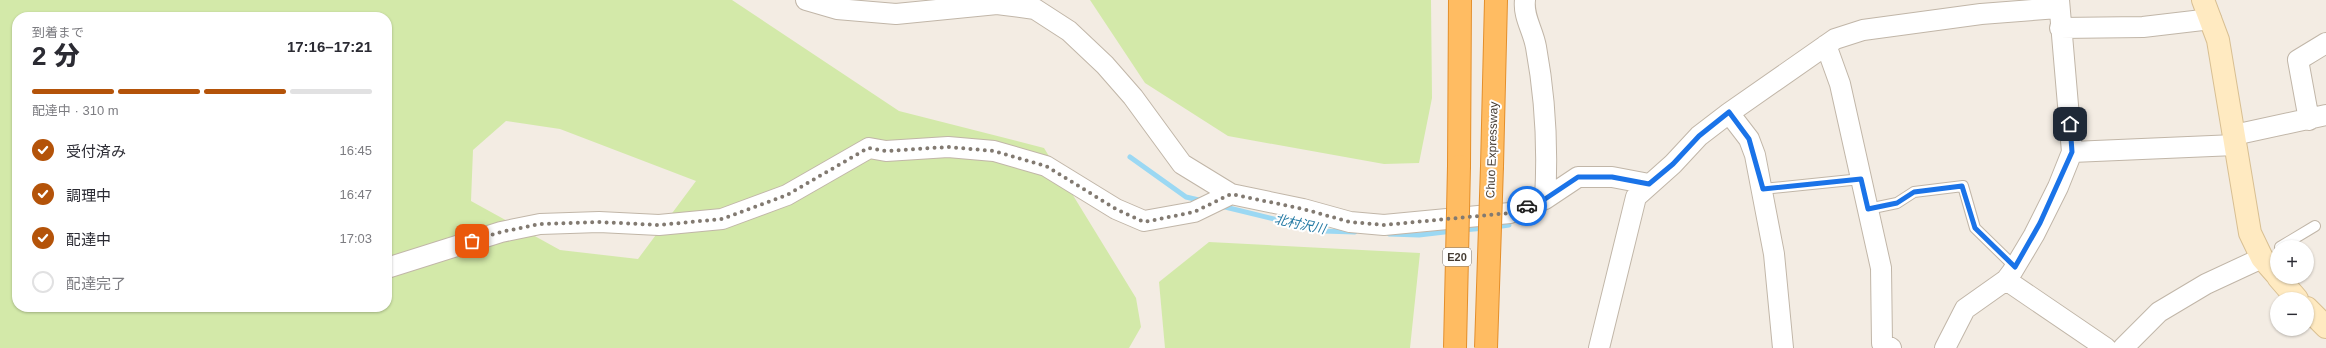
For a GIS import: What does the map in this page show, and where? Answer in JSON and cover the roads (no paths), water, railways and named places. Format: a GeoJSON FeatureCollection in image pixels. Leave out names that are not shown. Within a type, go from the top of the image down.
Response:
{"type":"FeatureCollection","features":[{"type":"Feature","properties":{"kind":"highway","name":"E20"},"geometry":{"type":"LineString","coordinates":[[1455,348],[1459,166],[1460,0]]}},
{"type":"Feature","properties":{"kind":"highway","name":"Chuo Expressway"},"geometry":{"type":"LineString","coordinates":[[1486,348],[1496,0]]}},
{"type":"Feature","properties":{"kind":"street"},"geometry":{"type":"LineString","coordinates":[[806,0],[837,9],[896,14],[997,4],[1035,9],[1069,31],[1104,65],[1133,97],[1182,164],[1231,194],[1303,209],[1350,222],[1384,225],[1510,213],[1545,199],[1578,177],[1612,177],[1649,184]]}},
{"type":"Feature","properties":{"kind":"street"},"geometry":{"type":"LineString","coordinates":[[1525,0],[1524,11],[1536,46],[1546,138],[1545,199]]}},
{"type":"Feature","properties":{"kind":"street"},"geometry":{"type":"LineString","coordinates":[[1599,348],[1636,197],[1673,164],[1699,136],[1729,112],[1835,39],[1862,30],[2058,4],[2072,152],[2038,228],[2010,273],[1965,309],[1945,348]]}},
{"type":"Feature","properties":{"kind":"street"},"geometry":{"type":"LineString","coordinates":[[2060,28],[2143,27],[2207,10],[2218,40],[2250,233],[2270,249]]}},
{"type":"Feature","properties":{"kind":"street"},"geometry":{"type":"LineString","coordinates":[[2072,152],[2235,140],[2317,117],[2298,60],[2326,42]]}},
{"type":"Feature","properties":{"kind":"street"},"geometry":{"type":"LineString","coordinates":[[1826,45],[1840,84],[1881,268],[1882,343],[1891,348]]}},
{"type":"Feature","properties":{"kind":"street"},"geometry":{"type":"LineString","coordinates":[[1729,112],[1749,139],[1763,189],[1774,254],[1783,348]]}},
{"type":"Feature","properties":{"kind":"street"},"geometry":{"type":"LineString","coordinates":[[392,266],[501,232],[540,224],[599,222],[659,225],[722,219],[787,195],[868,148],[886,151],[948,147],[994,151],[1046,166],[1116,209],[1144,222],[1194,212],[1231,194]]}},
{"type":"Feature","properties":{"kind":"street"},"geometry":{"type":"LineString","coordinates":[[2123,348],[2159,312],[2206,284],[2270,252]]}},
{"type":"Feature","properties":{"kind":"street"},"geometry":{"type":"LineString","coordinates":[[2010,273],[2106,348]]}},
{"type":"Feature","properties":{"kind":"street"},"geometry":{"type":"LineString","coordinates":[[2285,284],[2291,292]]}},
{"type":"Feature","properties":{"kind":"street"},"geometry":{"type":"LineString","coordinates":[[2314,315],[2326,327]]}},
{"type":"Feature","properties":{"kind":"lane"},"geometry":{"type":"LineString","coordinates":[[1763,189],[1861,179]]}},
{"type":"Feature","properties":{"kind":"lane"},"geometry":{"type":"LineString","coordinates":[[1868,209],[1897,203],[1914,192],[1962,186],[1975,228],[2010,273]]}},
{"type":"Feature","properties":{"kind":"lane"},"geometry":{"type":"LineString","coordinates":[[2291,240],[2315,226]]}},
{"type":"Feature","properties":{"kind":"waterway","name":"北村沢川"},"geometry":{"type":"LineString","coordinates":[[1130,157],[1186,197],[1203,201]]}},
{"type":"Feature","properties":{"kind":"waterway","name":"北村沢川"},"geometry":{"type":"LineString","coordinates":[[1221,206],[1323,231],[1355,232]]}},
{"type":"Feature","properties":{"kind":"waterway","name":"北村沢川"},"geometry":{"type":"LineString","coordinates":[[1495,227],[1509,225]]}},
{"type":"Feature","properties":{"kind":"waterway","name":"北村沢川"},"geometry":{"type":"LineString","coordinates":[[1463,230],[1485,228]]}},
{"type":"Feature","properties":{"kind":"waterway","name":"北村沢川"},"geometry":{"type":"LineString","coordinates":[[1389,234],[1419,235],[1453,231]]}}]}
